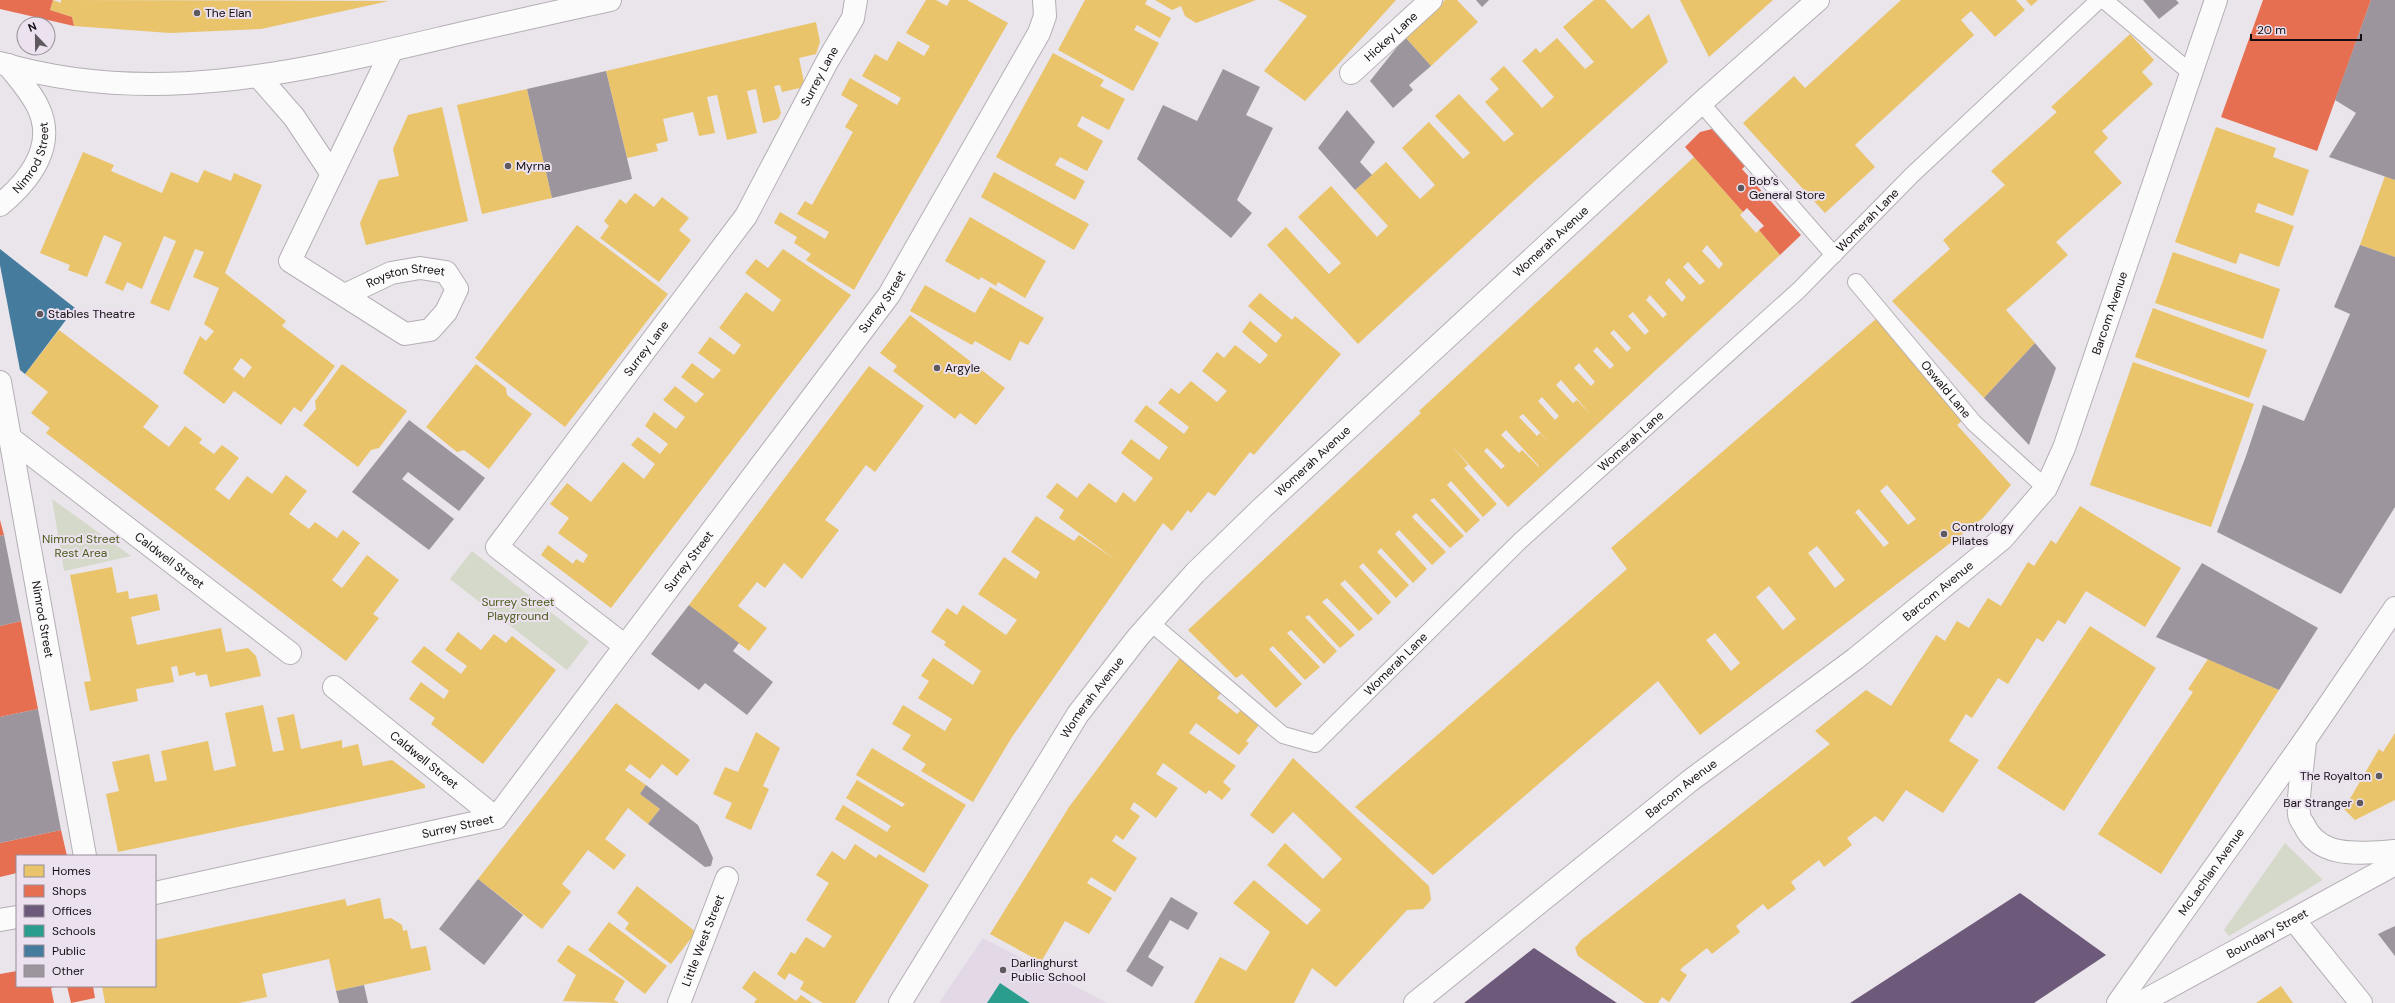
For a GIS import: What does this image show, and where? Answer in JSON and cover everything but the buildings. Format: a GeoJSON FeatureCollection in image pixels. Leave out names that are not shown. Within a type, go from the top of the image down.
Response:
{"type":"FeatureCollection","features":[{"type":"Feature","properties":{"kind":"street"},"geometry":{"type":"LineString","coordinates":[[4,64],[73,79],[124,83],[259,77],[312,68],[610,0]]}},
{"type":"Feature","properties":{"kind":"street","name":"Surrey Lane"},"geometry":{"type":"LineString","coordinates":[[625,646],[497,547],[746,216],[828,60],[853,18],[856,0]]}},
{"type":"Feature","properties":{"kind":"street","name":"Surrey Street"},"geometry":{"type":"LineString","coordinates":[[156,893],[496,818],[889,295],[1039,33],[1045,16],[1044,0]]}},
{"type":"Feature","properties":{"kind":"street","name":"Hickey Lane"},"geometry":{"type":"LineString","coordinates":[[1351,73],[1431,0]]}},
{"type":"Feature","properties":{"kind":"street","name":"Womerah Avenue"},"geometry":{"type":"LineString","coordinates":[[900,1003],[1078,714],[1151,623],[1196,573],[1262,508],[1701,103],[1818,0]]}},
{"type":"Feature","properties":{"kind":"street","name":"Barcom Avenue"},"geometry":{"type":"LineString","coordinates":[[1415,1003],[1691,780],[1874,644],[2002,539],[2046,488],[2064,448],[2216,0]]}},
{"type":"Feature","properties":{"kind":"street"},"geometry":{"type":"LineString","coordinates":[[345,295],[290,261],[392,50]]}},
{"type":"Feature","properties":{"kind":"street","name":"Nimrod Street"},"geometry":{"type":"LineString","coordinates":[[0,205],[29,175],[39,158],[46,136],[45,126],[38,106],[4,64]]}},
{"type":"Feature","properties":{"kind":"street"},"geometry":{"type":"LineString","coordinates":[[259,77],[294,117],[332,174]]}},
{"type":"Feature","properties":{"kind":"street","name":"Nimrod Street"},"geometry":{"type":"LineString","coordinates":[[0,382],[85,855]]}},
{"type":"Feature","properties":{"kind":"street","name":"Caldwell Street"},"geometry":{"type":"LineString","coordinates":[[10,438],[290,653]]}},
{"type":"Feature","properties":{"kind":"street","name":"McLachlan Avenue"},"geometry":{"type":"LineString","coordinates":[[2118,1003],[2305,740],[2395,608]]}},
{"type":"Feature","properties":{"kind":"street","name":"Caldwell Street"},"geometry":{"type":"LineString","coordinates":[[334,687],[496,818]]}},
{"type":"Feature","properties":{"kind":"street","name":"McLachlan Avenue"},"geometry":{"type":"LineString","coordinates":[[2305,740],[2299,815],[2307,833],[2318,843],[2336,852],[2362,853],[2395,851]]}},
{"type":"Feature","properties":{"kind":"street","name":"Boundary Street"},"geometry":{"type":"LineString","coordinates":[[2140,1003],[2395,864]]}},
{"type":"Feature","properties":{"kind":"street","name":"Little West Street"},"geometry":{"type":"LineString","coordinates":[[679,1003],[727,878]]}},
{"type":"Feature","properties":{"kind":"street"},"geometry":{"type":"LineString","coordinates":[[0,920],[16,917]]}},
{"type":"Feature","properties":{"kind":"street"},"geometry":{"type":"LineString","coordinates":[[2294,920],[2361,1003]]}},
{"type":"Feature","properties":{"kind":"lane","name":"Womerah Lane"},"geometry":{"type":"LineString","coordinates":[[1151,623],[1283,735],[1315,744],[1520,541],[1794,296],[1912,175],[2099,0]]}},
{"type":"Feature","properties":{"kind":"lane"},"geometry":{"type":"LineString","coordinates":[[2104,0],[2191,73]]}},
{"type":"Feature","properties":{"kind":"lane"},"geometry":{"type":"LineString","coordinates":[[1701,103],[1834,255]]}},
{"type":"Feature","properties":{"kind":"lane","name":"Oswald Lane"},"geometry":{"type":"LineString","coordinates":[[1856,282],[1974,423],[2046,488]]}},
{"type":"Feature","properties":{"kind":"shaded area","name":"Darlinghurst Public School"},"geometry":{"type":"Polygon","coordinates":[[[983,938],[1107,1003],[939,1003],[983,938]]]}},
{"type":"Feature","properties":{"kind":"green space","name":"Nimrod Street Rest Area"},"geometry":{"type":"Polygon","coordinates":[[[52,499],[131,556],[64,571],[52,499]]]}},
{"type":"Feature","properties":{"kind":"green space","name":"Surrey Street Playground"},"geometry":{"type":"Polygon","coordinates":[[[472,551],[589,642],[567,670],[450,579],[472,551]]]}},
{"type":"Feature","properties":{"kind":"green space"},"geometry":{"type":"Polygon","coordinates":[[[2285,843],[2323,880],[2229,936],[2224,930],[2285,843]]]}},
{"type":"Feature","properties":{"kind":"place","name":"The Elan"},"geometry":{"type":"Point","coordinates":[197,13]}},
{"type":"Feature","properties":{"kind":"place","name":"Myrna"},"geometry":{"type":"Point","coordinates":[508,166]}},
{"type":"Feature","properties":{"kind":"place","name":"Bob’s General Store"},"geometry":{"type":"Point","coordinates":[1741,188]}},
{"type":"Feature","properties":{"kind":"place","name":"Stables Theatre"},"geometry":{"type":"Point","coordinates":[40,314]}},
{"type":"Feature","properties":{"kind":"place","name":"Argyle"},"geometry":{"type":"Point","coordinates":[937,368]}},
{"type":"Feature","properties":{"kind":"place","name":"Contrology Pilates"},"geometry":{"type":"Point","coordinates":[1944,534]}},
{"type":"Feature","properties":{"kind":"place","name":"The Royalton"},"geometry":{"type":"Point","coordinates":[2379,776]}},
{"type":"Feature","properties":{"kind":"place","name":"Bar Stranger"},"geometry":{"type":"Point","coordinates":[2360,803]}},
{"type":"Feature","properties":{"kind":"place","name":"Darlinghurst Public School"},"geometry":{"type":"Point","coordinates":[1003,970]}}]}
